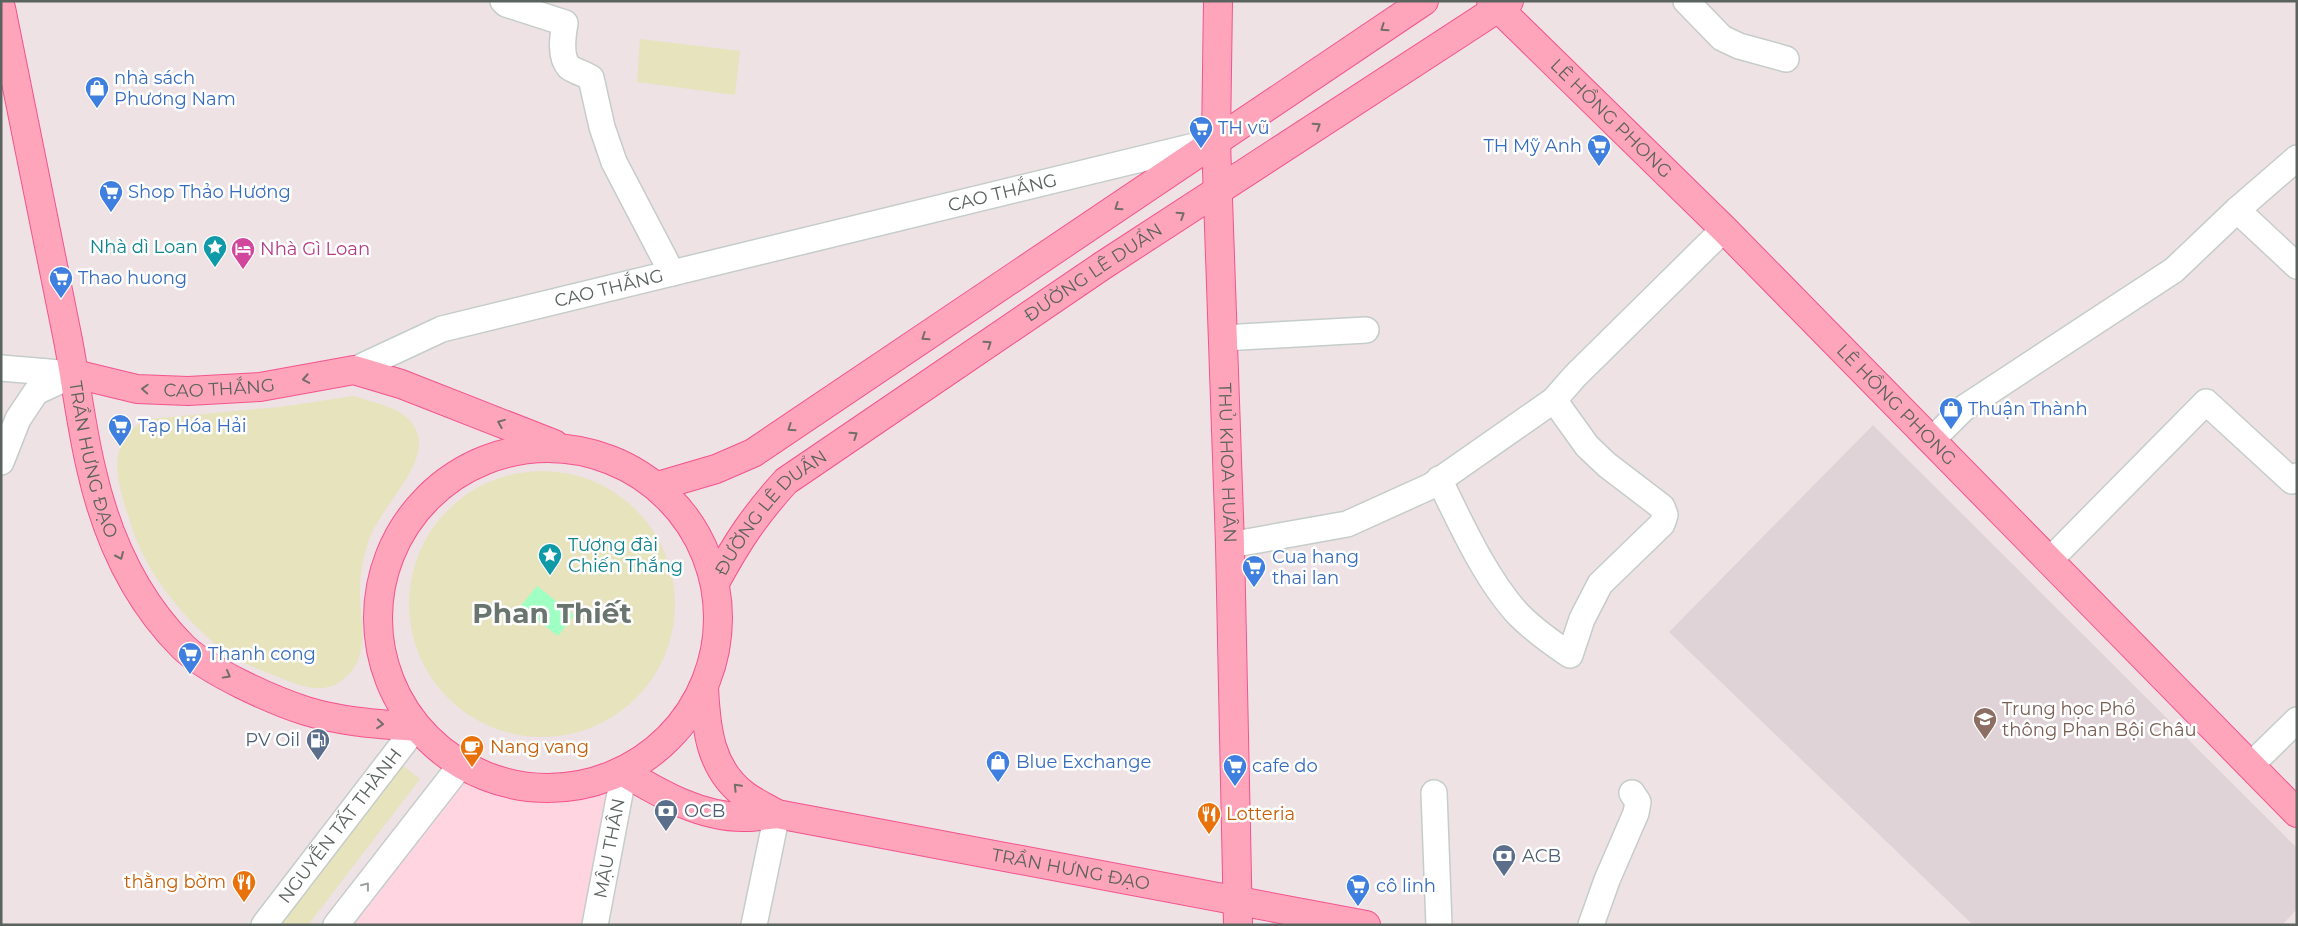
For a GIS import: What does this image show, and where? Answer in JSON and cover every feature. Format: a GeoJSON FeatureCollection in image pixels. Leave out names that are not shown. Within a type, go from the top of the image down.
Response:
{"type":"FeatureCollection","features":[{"type":"Feature","properties":{"kind":"main road","name":"THỦ KHOA HUÂN"},"geometry":{"type":"LineString","coordinates":[[1218,1],[1216,141],[1230,545],[1238,913]]}},
{"type":"Feature","properties":{"kind":"main road"},"geometry":{"type":"LineString","coordinates":[[658,486],[716,470],[753,453],[1424,1]]}},
{"type":"Feature","properties":{"kind":"main road","name":"ĐƯỜNG LÊ DUẨN"},"geometry":{"type":"LineString","coordinates":[[715,583],[756,514],[786,481],[1102,266],[1500,4]]}},
{"type":"Feature","properties":{"kind":"main road","name":"LÊ HỒNG PHONG"},"geometry":{"type":"LineString","coordinates":[[1500,4],[1724,229],[2297,813]]}},
{"type":"Feature","properties":{"kind":"main road","name":"TRẦN HƯNG ĐẠO"},"geometry":{"type":"LineString","coordinates":[[4,19],[74,374],[90,468],[104,516],[120,558],[138,592],[184,648],[214,668],[255,690],[306,711],[354,722],[416,728]]}},
{"type":"Feature","properties":{"kind":"main road"},"geometry":{"type":"LineString","coordinates":[[354,370],[401,384],[562,448]]}},
{"type":"Feature","properties":{"kind":"main road","name":"CAO THẮNG"},"geometry":{"type":"LineString","coordinates":[[74,374],[137,389],[188,391],[260,387],[354,370]]}},
{"type":"Feature","properties":{"kind":"main road"},"geometry":{"type":"LineString","coordinates":[[562,448],[597,454],[629,467],[658,486],[674,502],[700,540],[715,583],[719,618],[715,654],[704,688],[671,737],[624,772],[569,789],[512,786],[460,766],[436,748],[416,728],[396,697],[383,663],[378,627],[380,591],[390,556],[407,524],[424,503],[458,473],[491,457],[526,449],[562,448]]}},
{"type":"Feature","properties":{"kind":"main road","name":"TRẦN HƯNG ĐẠO"},"geometry":{"type":"LineString","coordinates":[[704,688],[706,726],[713,755],[726,776],[746,796],[777,814],[1238,913],[1366,925]]}},
{"type":"Feature","properties":{"kind":"main road","name":"TRẦN HƯNG ĐẠO"},"geometry":{"type":"LineString","coordinates":[[624,772],[681,803],[714,814],[746,818],[777,814]]}},
{"type":"Feature","properties":{"kind":"street"},"geometry":{"type":"LineString","coordinates":[[4,19],[9,1]]}},
{"type":"Feature","properties":{"kind":"street"},"geometry":{"type":"LineString","coordinates":[[503,1],[506,4],[565,23],[562,41],[564,56],[569,66],[591,78],[602,127],[614,162],[672,274]]}},
{"type":"Feature","properties":{"kind":"street"},"geometry":{"type":"LineString","coordinates":[[1686,1],[1722,38],[1739,46],[1786,58]]}},
{"type":"Feature","properties":{"kind":"street","name":"CAO THẮNG"},"geometry":{"type":"LineString","coordinates":[[354,370],[442,329],[1216,141]]}},
{"type":"Feature","properties":{"kind":"street"},"geometry":{"type":"LineString","coordinates":[[1930,441],[1964,408],[2174,270],[2237,210],[2297,158]]}},
{"type":"Feature","properties":{"kind":"street"},"geometry":{"type":"LineString","coordinates":[[2237,210],[2297,266]]}},
{"type":"Feature","properties":{"kind":"street"},"geometry":{"type":"LineString","coordinates":[[1230,545],[1347,524],[1431,486],[1554,400],[1575,376],[1724,229]]}},
{"type":"Feature","properties":{"kind":"street"},"geometry":{"type":"LineString","coordinates":[[1223,338],[1366,330]]}},
{"type":"Feature","properties":{"kind":"street","name":"CAO THẮNG"},"geometry":{"type":"LineString","coordinates":[[1,368],[74,374]]}},
{"type":"Feature","properties":{"kind":"street"},"geometry":{"type":"LineString","coordinates":[[1,462],[18,419],[36,392],[74,374]]}},
{"type":"Feature","properties":{"kind":"street"},"geometry":{"type":"LineString","coordinates":[[1439,480],[1483,565],[1518,614],[1550,642],[1570,655],[1582,619],[1600,584],[1662,524],[1665,515],[1662,507],[1607,465],[1587,446],[1554,400]]}},
{"type":"Feature","properties":{"kind":"street"},"geometry":{"type":"LineString","coordinates":[[2049,561],[2206,402],[2292,481],[2297,476]]}},
{"type":"Feature","properties":{"kind":"street"},"geometry":{"type":"LineString","coordinates":[[2250,766],[2297,720]]}},
{"type":"Feature","properties":{"kind":"street","name":"NGUYỄN TẤT THÀNH"},"geometry":{"type":"LineString","coordinates":[[264,925],[416,728]]}},
{"type":"Feature","properties":{"kind":"street"},"geometry":{"type":"LineString","coordinates":[[336,925],[460,766]]}},
{"type":"Feature","properties":{"kind":"street","name":"MẬU THÂN"},"geometry":{"type":"LineString","coordinates":[[595,925],[624,772]]}},
{"type":"Feature","properties":{"kind":"street"},"geometry":{"type":"LineString","coordinates":[[1434,792],[1439,925]]}},
{"type":"Feature","properties":{"kind":"street"},"geometry":{"type":"LineString","coordinates":[[1591,925],[1607,880],[1636,813],[1638,802],[1632,793]]}},
{"type":"Feature","properties":{"kind":"street"},"geometry":{"type":"LineString","coordinates":[[754,925],[777,814]]}},
{"type":"Feature","properties":{"kind":"shaded area"},"geometry":{"type":"Polygon","coordinates":[[[640,39],[740,51],[735,95],[637,82],[640,39]]]}},
{"type":"Feature","properties":{"kind":"shaded area"},"geometry":{"type":"Polygon","coordinates":[[[354,396],[390,408],[406,417],[413,424],[417,432],[419,445],[410,472],[382,516],[368,543],[361,570],[360,584],[361,650],[354,668],[339,683],[324,688],[308,687],[266,672],[233,657],[205,635],[166,592],[145,559],[131,525],[119,480],[117,466],[119,453],[123,440],[133,429],[147,419],[280,407],[354,396]]]}},
{"type":"Feature","properties":{"kind":"shaded area","name":"Trung học Phổ thông Phan Bội Châu"},"geometry":{"type":"Polygon","coordinates":[[[1873,425],[2297,848],[2297,909],[2282,925],[1973,925],[1669,632],[1873,425]]]}},
{"type":"Feature","properties":{"kind":"shaded area"},"geometry":{"type":"Polygon","coordinates":[[[529,471],[555,471],[581,476],[605,486],[627,501],[645,519],[660,541],[670,565],[675,591],[675,617],[670,643],[660,667],[645,689],[627,707],[605,722],[581,732],[555,737],[529,737],[503,732],[479,722],[457,707],[439,689],[424,667],[414,643],[409,617],[409,591],[414,565],[424,541],[439,519],[457,501],[479,486],[503,476],[529,471]]]}},
{"type":"Feature","properties":{"kind":"shaded area"},"geometry":{"type":"Polygon","coordinates":[[[537,586],[574,615],[558,636],[520,607],[537,586]]]}},
{"type":"Feature","properties":{"kind":"shaded area"},"geometry":{"type":"Polygon","coordinates":[[[397,761],[420,779],[308,925],[269,925],[397,761]]]}},
{"type":"Feature","properties":{"kind":"shaded area"},"geometry":{"type":"Polygon","coordinates":[[[472,766],[623,793],[587,925],[349,925],[472,766]]]}},
{"type":"Feature","properties":{"kind":"place","name":"nhà sách Phương Nam"},"geometry":{"type":"Point","coordinates":[97,109]}},
{"type":"Feature","properties":{"kind":"place","name":"TH vũ"},"geometry":{"type":"Point","coordinates":[1201,149]}},
{"type":"Feature","properties":{"kind":"place","name":"TH Mỹ Anh"},"geometry":{"type":"Point","coordinates":[1599,167]}},
{"type":"Feature","properties":{"kind":"place","name":"Shop Thảo Hương"},"geometry":{"type":"Point","coordinates":[111,213]}},
{"type":"Feature","properties":{"kind":"place","name":"Nhà dì Loan"},"geometry":{"type":"Point","coordinates":[215,268]}},
{"type":"Feature","properties":{"kind":"place","name":"Nhà Gì Loan"},"geometry":{"type":"Point","coordinates":[243,270]}},
{"type":"Feature","properties":{"kind":"place","name":"Thao huong"},"geometry":{"type":"Point","coordinates":[61,299]}},
{"type":"Feature","properties":{"kind":"place","name":"Thuận Thành"},"geometry":{"type":"Point","coordinates":[1951,430]}},
{"type":"Feature","properties":{"kind":"place","name":"Tạp Hóa Hải"},"geometry":{"type":"Point","coordinates":[120,447]}},
{"type":"Feature","properties":{"kind":"place","name":"Tượng đài Chiến Thắng"},"geometry":{"type":"Point","coordinates":[550,576]}},
{"type":"Feature","properties":{"kind":"place","name":"Cua hang thai lan"},"geometry":{"type":"Point","coordinates":[1254,588]}},
{"type":"Feature","properties":{"kind":"place","name":"Thanh cong"},"geometry":{"type":"Point","coordinates":[190,675]}},
{"type":"Feature","properties":{"kind":"place","name":"Trung học Phổ thông Phan Bội Châu"},"geometry":{"type":"Point","coordinates":[1985,740]}},
{"type":"Feature","properties":{"kind":"place","name":"PV Oil"},"geometry":{"type":"Point","coordinates":[318,761]}},
{"type":"Feature","properties":{"kind":"place","name":"Nang vang"},"geometry":{"type":"Point","coordinates":[472,768]}},
{"type":"Feature","properties":{"kind":"place","name":"Blue Exchange"},"geometry":{"type":"Point","coordinates":[998,783]}},
{"type":"Feature","properties":{"kind":"place","name":"cafe do"},"geometry":{"type":"Point","coordinates":[1235,787]}},
{"type":"Feature","properties":{"kind":"place","name":"OCB"},"geometry":{"type":"Point","coordinates":[666,832]}},
{"type":"Feature","properties":{"kind":"place","name":"Lotteria"},"geometry":{"type":"Point","coordinates":[1209,835]}},
{"type":"Feature","properties":{"kind":"place","name":"ACB"},"geometry":{"type":"Point","coordinates":[1504,877]}},
{"type":"Feature","properties":{"kind":"place","name":"thằng bờm"},"geometry":{"type":"Point","coordinates":[244,903]}},
{"type":"Feature","properties":{"kind":"place","name":"cô linh"},"geometry":{"type":"Point","coordinates":[1358,907]}},
{"type":"Feature","properties":{"kind":"district","name":"Phan Thiết"},"geometry":{"type":"Point","coordinates":[552,613]}}]}
